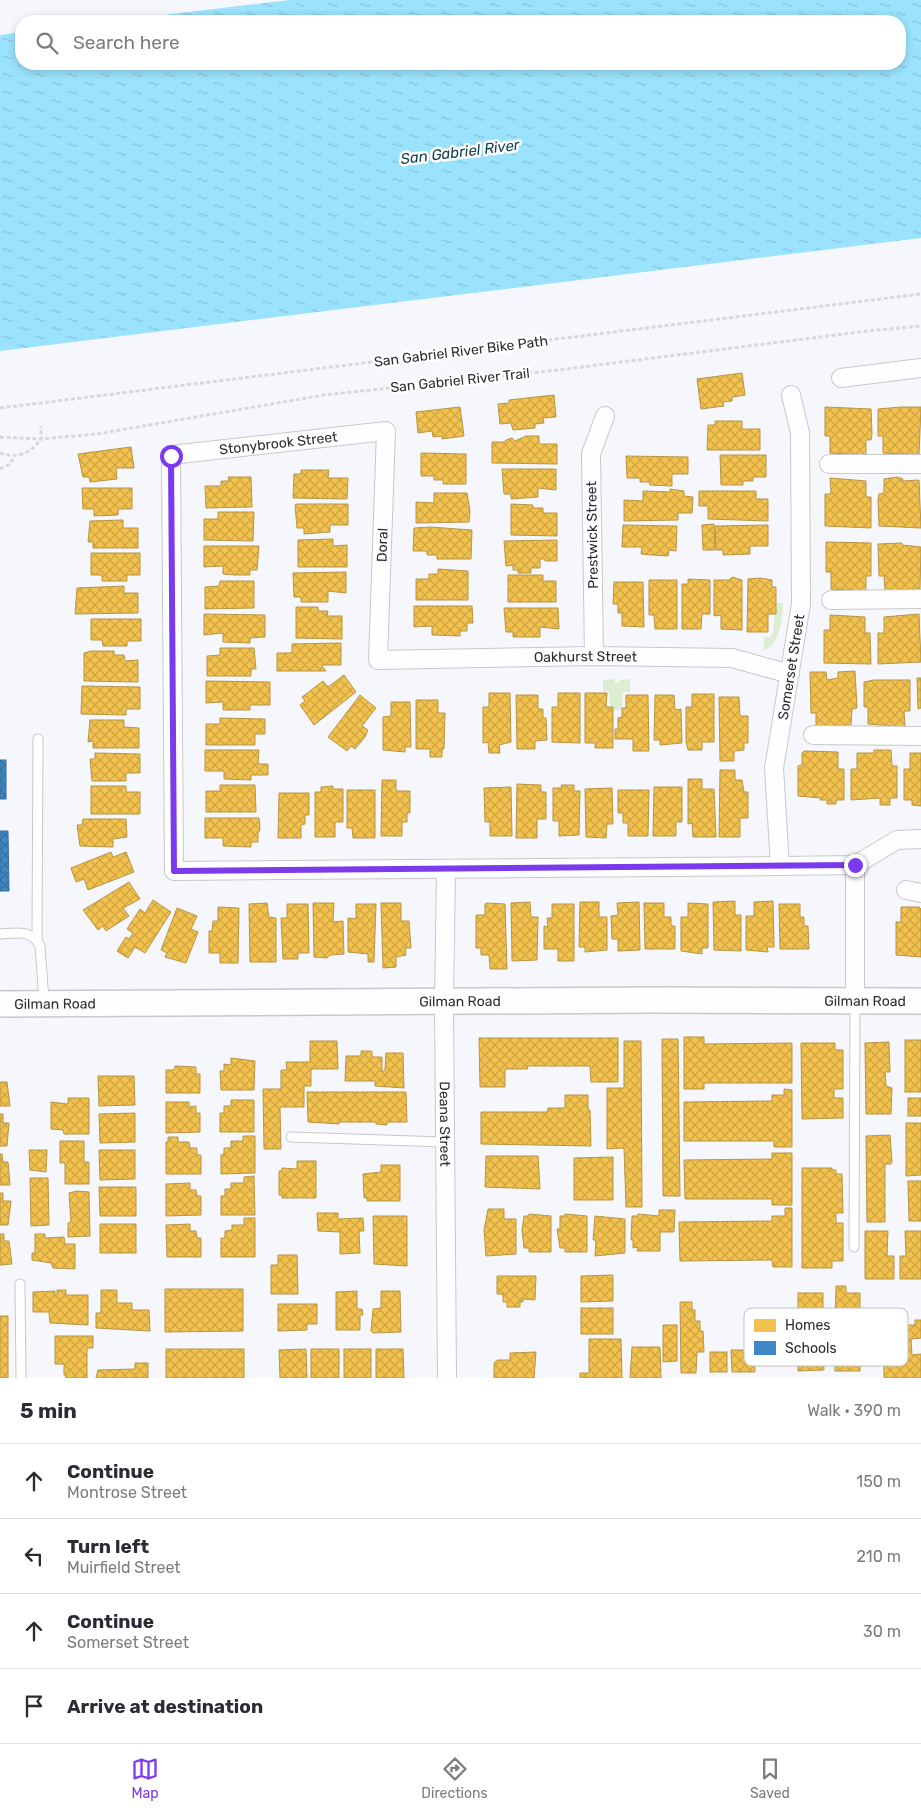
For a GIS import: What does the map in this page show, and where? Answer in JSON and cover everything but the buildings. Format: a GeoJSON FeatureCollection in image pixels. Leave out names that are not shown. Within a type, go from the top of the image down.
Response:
{"type":"FeatureCollection","features":[{"type":"Feature","properties":{"kind":"street"},"geometry":{"type":"LineString","coordinates":[[841,378],[921,368]]}},
{"type":"Feature","properties":{"kind":"street","name":"Somerset Street"},"geometry":{"type":"LineString","coordinates":[[780,866],[774,768],[801,604],[800,433],[791,394]]}},
{"type":"Feature","properties":{"kind":"street","name":"Prestwick Street"},"geometry":{"type":"LineString","coordinates":[[594,656],[591,454],[605,416]]}},
{"type":"Feature","properties":{"kind":"street","name":"Stonybrook Street"},"geometry":{"type":"LineString","coordinates":[[386,431],[171,456],[174,871],[446,869]]}},
{"type":"Feature","properties":{"kind":"street","name":"Doral"},"geometry":{"type":"LineString","coordinates":[[378,660],[386,431]]}},
{"type":"Feature","properties":{"kind":"street"},"geometry":{"type":"LineString","coordinates":[[829,464],[921,464]]}},
{"type":"Feature","properties":{"kind":"street"},"geometry":{"type":"LineString","coordinates":[[831,600],[921,599]]}},
{"type":"Feature","properties":{"kind":"street","name":"Oakhurst Street"},"geometry":{"type":"LineString","coordinates":[[378,660],[594,656],[732,658],[790,674]]}},
{"type":"Feature","properties":{"kind":"street"},"geometry":{"type":"LineString","coordinates":[[813,735],[921,736]]}},
{"type":"Feature","properties":{"kind":"street"},"geometry":{"type":"LineString","coordinates":[[446,869],[855,865],[897,840],[921,839]]}},
{"type":"Feature","properties":{"kind":"street"},"geometry":{"type":"LineString","coordinates":[[855,865],[855,1002]]}},
{"type":"Feature","properties":{"kind":"street","name":"Deana Street"},"geometry":{"type":"LineString","coordinates":[[446,869],[444,1003],[447,1378]]}},
{"type":"Feature","properties":{"kind":"street","name":"Gilman Road"},"geometry":{"type":"LineString","coordinates":[[0,1004],[444,1003],[642,1000],[921,1001]]}},
{"type":"Feature","properties":{"kind":"lane"},"geometry":{"type":"LineString","coordinates":[[38,739],[36,938],[40,946],[44,1004]]}},
{"type":"Feature","properties":{"kind":"lane"},"geometry":{"type":"LineString","coordinates":[[0,934],[28,933],[36,938]]}},
{"type":"Feature","properties":{"kind":"lane"},"geometry":{"type":"LineString","coordinates":[[854,1247],[855,1002]]}},
{"type":"Feature","properties":{"kind":"lane"},"geometry":{"type":"LineString","coordinates":[[291,1137],[445,1142]]}},
{"type":"Feature","properties":{"kind":"lane"},"geometry":{"type":"LineString","coordinates":[[20,1284],[21,1378]]}},
{"type":"Feature","properties":{"kind":"path","name":"San Gabriel River Bike Path"},"geometry":{"type":"LineString","coordinates":[[0,408],[921,294]]}},
{"type":"Feature","properties":{"kind":"path","name":"San Gabriel River Trail"},"geometry":{"type":"LineString","coordinates":[[0,437],[14,436],[41,440],[96,434],[324,395],[558,370],[867,331],[921,326]]}},
{"type":"Feature","properties":{"kind":"path"},"geometry":{"type":"LineString","coordinates":[[0,453],[14,456],[30,452],[41,440],[41,426]]}},
{"type":"Feature","properties":{"kind":"path"},"geometry":{"type":"LineString","coordinates":[[0,469],[10,464],[14,456]]}},
{"type":"Feature","properties":{"kind":"green space"},"geometry":{"type":"Polygon","coordinates":[[[776,603],[783,603],[780,630],[774,643],[764,650],[764,637],[770,637],[773,633],[776,603]]]}},
{"type":"Feature","properties":{"kind":"green space"},"geometry":{"type":"Polygon","coordinates":[[[615,679],[615,683],[620,680],[630,679],[630,692],[623,692],[622,710],[613,710],[613,707],[610,707],[609,692],[603,691],[603,680],[615,679]]]}},
{"type":"Feature","properties":{"kind":"water","name":"San Gabriel River"},"geometry":{"type":"Polygon","coordinates":[[[289,0],[921,0],[921,238],[0,351],[0,35],[15,33],[15,70],[906,70],[906,15],[163,15],[289,0]]]}},
{"type":"Feature","properties":{"kind":"route"},"geometry":{"type":"LineString","coordinates":[[171,456],[174,871],[855,865]]}}]}
